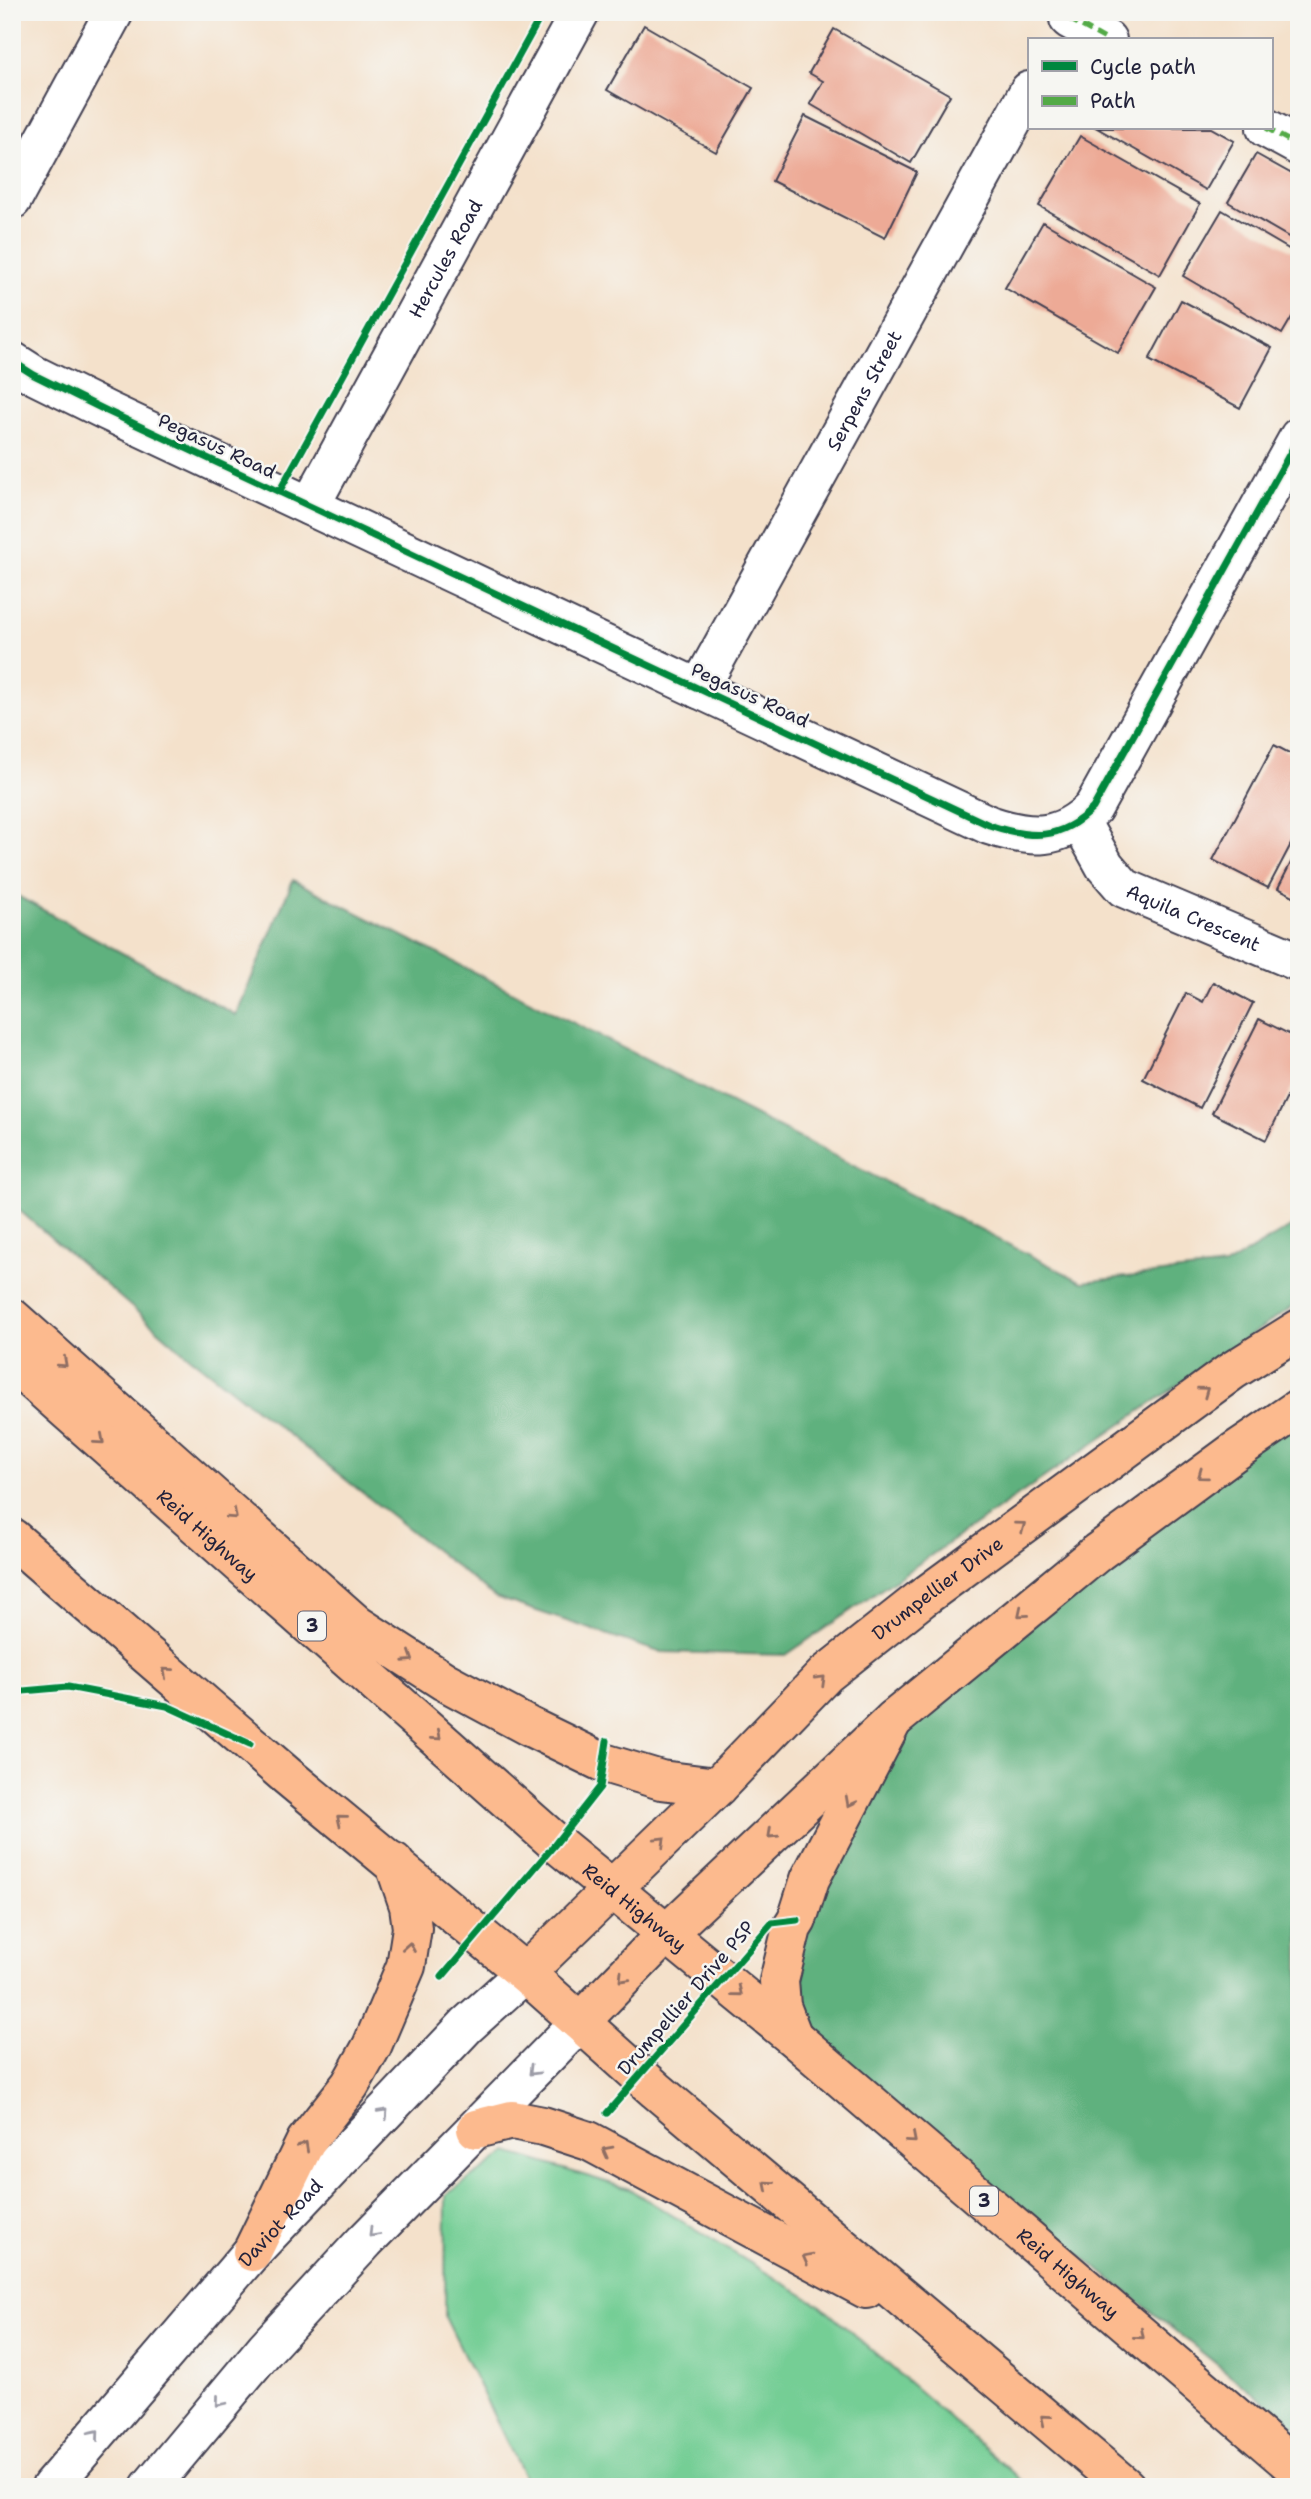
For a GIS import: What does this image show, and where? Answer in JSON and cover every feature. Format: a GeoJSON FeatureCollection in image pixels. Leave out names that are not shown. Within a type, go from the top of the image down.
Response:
{"type":"FeatureCollection","features":[{"type":"Feature","properties":{"kind":"main road"},"geometry":{"type":"LineString","coordinates":[[12,1318],[357,1625],[444,1681],[604,1763],[661,1780],[717,1787]]}},
{"type":"Feature","properties":{"kind":"main road","name":"Drumpellier Drive"},"geometry":{"type":"LineString","coordinates":[[525,1973],[717,1787],[826,1674],[1232,1371],[1299,1329]]}},
{"type":"Feature","properties":{"kind":"main road","name":"Reid Highway"},"geometry":{"type":"LineString","coordinates":[[12,1362],[556,1843],[793,2037],[1299,2471]]}},
{"type":"Feature","properties":{"kind":"main road"},"geometry":{"type":"LineString","coordinates":[[580,2022],[666,1934],[893,1720],[1098,1552],[1214,1466],[1299,1408]]}},
{"type":"Feature","properties":{"kind":"main road"},"geometry":{"type":"LineString","coordinates":[[12,1538],[277,1768],[394,1862],[525,1973],[648,2083],[1126,2487]]}},
{"type":"Feature","properties":{"kind":"main road"},"geometry":{"type":"LineString","coordinates":[[793,2037],[781,2006],[779,1980],[792,1928],[810,1880],[893,1720]]}},
{"type":"Feature","properties":{"kind":"main road"},"geometry":{"type":"LineString","coordinates":[[252,2252],[306,2141],[350,2085],[372,2046],[406,1966],[412,1928],[409,1906],[394,1862]]}},
{"type":"Feature","properties":{"kind":"main road"},"geometry":{"type":"LineString","coordinates":[[476,2129],[512,2120],[543,2126],[589,2141],[933,2324]]}},
{"type":"Feature","properties":{"kind":"street"},"geometry":{"type":"LineString","coordinates":[[12,200],[114,12]]}},
{"type":"Feature","properties":{"kind":"street","name":"Hercules Road"},"geometry":{"type":"LineString","coordinates":[[310,506],[580,12]]}},
{"type":"Feature","properties":{"kind":"street"},"geometry":{"type":"LineString","coordinates":[[1066,24],[1102,38]]}},
{"type":"Feature","properties":{"kind":"street","name":"Serpens Street"},"geometry":{"type":"LineString","coordinates":[[699,689],[1028,93]]}},
{"type":"Feature","properties":{"kind":"street"},"geometry":{"type":"LineString","coordinates":[[1270,130],[1299,146]]}},
{"type":"Feature","properties":{"kind":"street","name":"Pegasus Road"},"geometry":{"type":"LineString","coordinates":[[12,361],[34,375],[107,411],[989,825],[1017,835],[1046,834],[1069,829],[1080,821]]}},
{"type":"Feature","properties":{"kind":"street"},"geometry":{"type":"LineString","coordinates":[[1080,821],[1093,808],[1299,437]]}},
{"type":"Feature","properties":{"kind":"street","name":"Aquila Crescent"},"geometry":{"type":"LineString","coordinates":[[1080,821],[1105,866],[1124,888],[1299,962]]}},
{"type":"Feature","properties":{"kind":"street","name":"Daviot Road"},"geometry":{"type":"LineString","coordinates":[[51,2487],[252,2252],[467,2025],[525,1973]]}},
{"type":"Feature","properties":{"kind":"street"},"geometry":{"type":"LineString","coordinates":[[150,2487],[266,2348],[365,2241],[580,2022]]}},
{"type":"Feature","properties":{"kind":"green space"},"geometry":{"type":"Polygon","coordinates":[[[293,880],[1082,1282],[1225,1266],[1299,1222],[1299,1302],[786,1655],[659,1652],[495,1597],[186,1354],[12,1204],[12,893],[236,1015],[293,880]]]}},
{"type":"Feature","properties":{"kind":"green space"},"geometry":{"type":"Polygon","coordinates":[[[1299,1409],[1299,2430],[963,2161],[793,2037],[792,1928],[893,1720],[1299,1409]]]}},
{"type":"Feature","properties":{"kind":"green space"},"geometry":{"type":"Polygon","coordinates":[[[508,2152],[629,2189],[821,2306],[1029,2487],[529,2487],[445,2317],[446,2195],[508,2152]]]}},
{"type":"Feature","properties":{"kind":"building"},"geometry":{"type":"Polygon","coordinates":[[[644,25],[753,88],[716,152],[607,90],[644,25]]]}},
{"type":"Feature","properties":{"kind":"building"},"geometry":{"type":"Polygon","coordinates":[[[834,29],[950,95],[911,163],[810,104],[823,81],[809,73],[834,29]]]}},
{"type":"Feature","properties":{"kind":"building"},"geometry":{"type":"Polygon","coordinates":[[[805,116],[917,172],[885,238],[772,181],[805,116]]]}},
{"type":"Feature","properties":{"kind":"building"},"geometry":{"type":"Polygon","coordinates":[[[1101,130],[1215,130],[1234,141],[1206,190],[1101,130]]]}},
{"type":"Feature","properties":{"kind":"building"},"geometry":{"type":"Polygon","coordinates":[[[1080,136],[1200,204],[1160,275],[1039,206],[1080,136]]]}},
{"type":"Feature","properties":{"kind":"building"},"geometry":{"type":"Polygon","coordinates":[[[1256,154],[1299,178],[1299,243],[1228,202],[1256,154]]]}},
{"type":"Feature","properties":{"kind":"building"},"geometry":{"type":"Polygon","coordinates":[[[1222,210],[1299,255],[1299,305],[1282,334],[1183,276],[1222,210]]]}},
{"type":"Feature","properties":{"kind":"building"},"geometry":{"type":"Polygon","coordinates":[[[1043,222],[1156,287],[1118,353],[1005,288],[1043,222]]]}},
{"type":"Feature","properties":{"kind":"building"},"geometry":{"type":"Polygon","coordinates":[[[1181,300],[1272,348],[1240,408],[1149,360],[1181,300]]]}},
{"type":"Feature","properties":{"kind":"building"},"geometry":{"type":"Polygon","coordinates":[[[1274,745],[1299,758],[1299,829],[1268,888],[1213,860],[1274,745]]]}},
{"type":"Feature","properties":{"kind":"building"},"geometry":{"type":"Polygon","coordinates":[[[1299,847],[1299,899],[1278,888],[1299,847]]]}},
{"type":"Feature","properties":{"kind":"building"},"geometry":{"type":"Polygon","coordinates":[[[1213,982],[1253,1003],[1200,1108],[1143,1079],[1186,993],[1203,1002],[1213,982]]]}},
{"type":"Feature","properties":{"kind":"building"},"geometry":{"type":"Polygon","coordinates":[[[1259,1019],[1299,1039],[1299,1073],[1266,1140],[1212,1113],[1259,1019]]]}},
{"type":"Feature","properties":{"kind":"marked path"},"geometry":{"type":"LineString","coordinates":[[1069,19],[1103,38]]}},
{"type":"Feature","properties":{"kind":"marked path"},"geometry":{"type":"LineString","coordinates":[[1270,130],[1299,146]]}},
{"type":"Feature","properties":{"kind":"cycle path"},"geometry":{"type":"LineString","coordinates":[[279,492],[543,12]]}},
{"type":"Feature","properties":{"kind":"cycle path"},"geometry":{"type":"LineString","coordinates":[[12,361],[34,375],[107,411],[989,825],[1032,834],[1057,832],[1069,827],[1093,808],[1299,437]]}},
{"type":"Feature","properties":{"kind":"cycle path"},"geometry":{"type":"LineString","coordinates":[[12,1692],[68,1687],[167,1706],[250,1744]]}},
{"type":"Feature","properties":{"kind":"cycle path"},"geometry":{"type":"LineString","coordinates":[[442,1977],[600,1787],[607,1741]]}},
{"type":"Feature","properties":{"kind":"cycle path","name":"Drumpellier Drive PSP"},"geometry":{"type":"LineString","coordinates":[[607,2113],[772,1923],[797,1920]]}}]}
